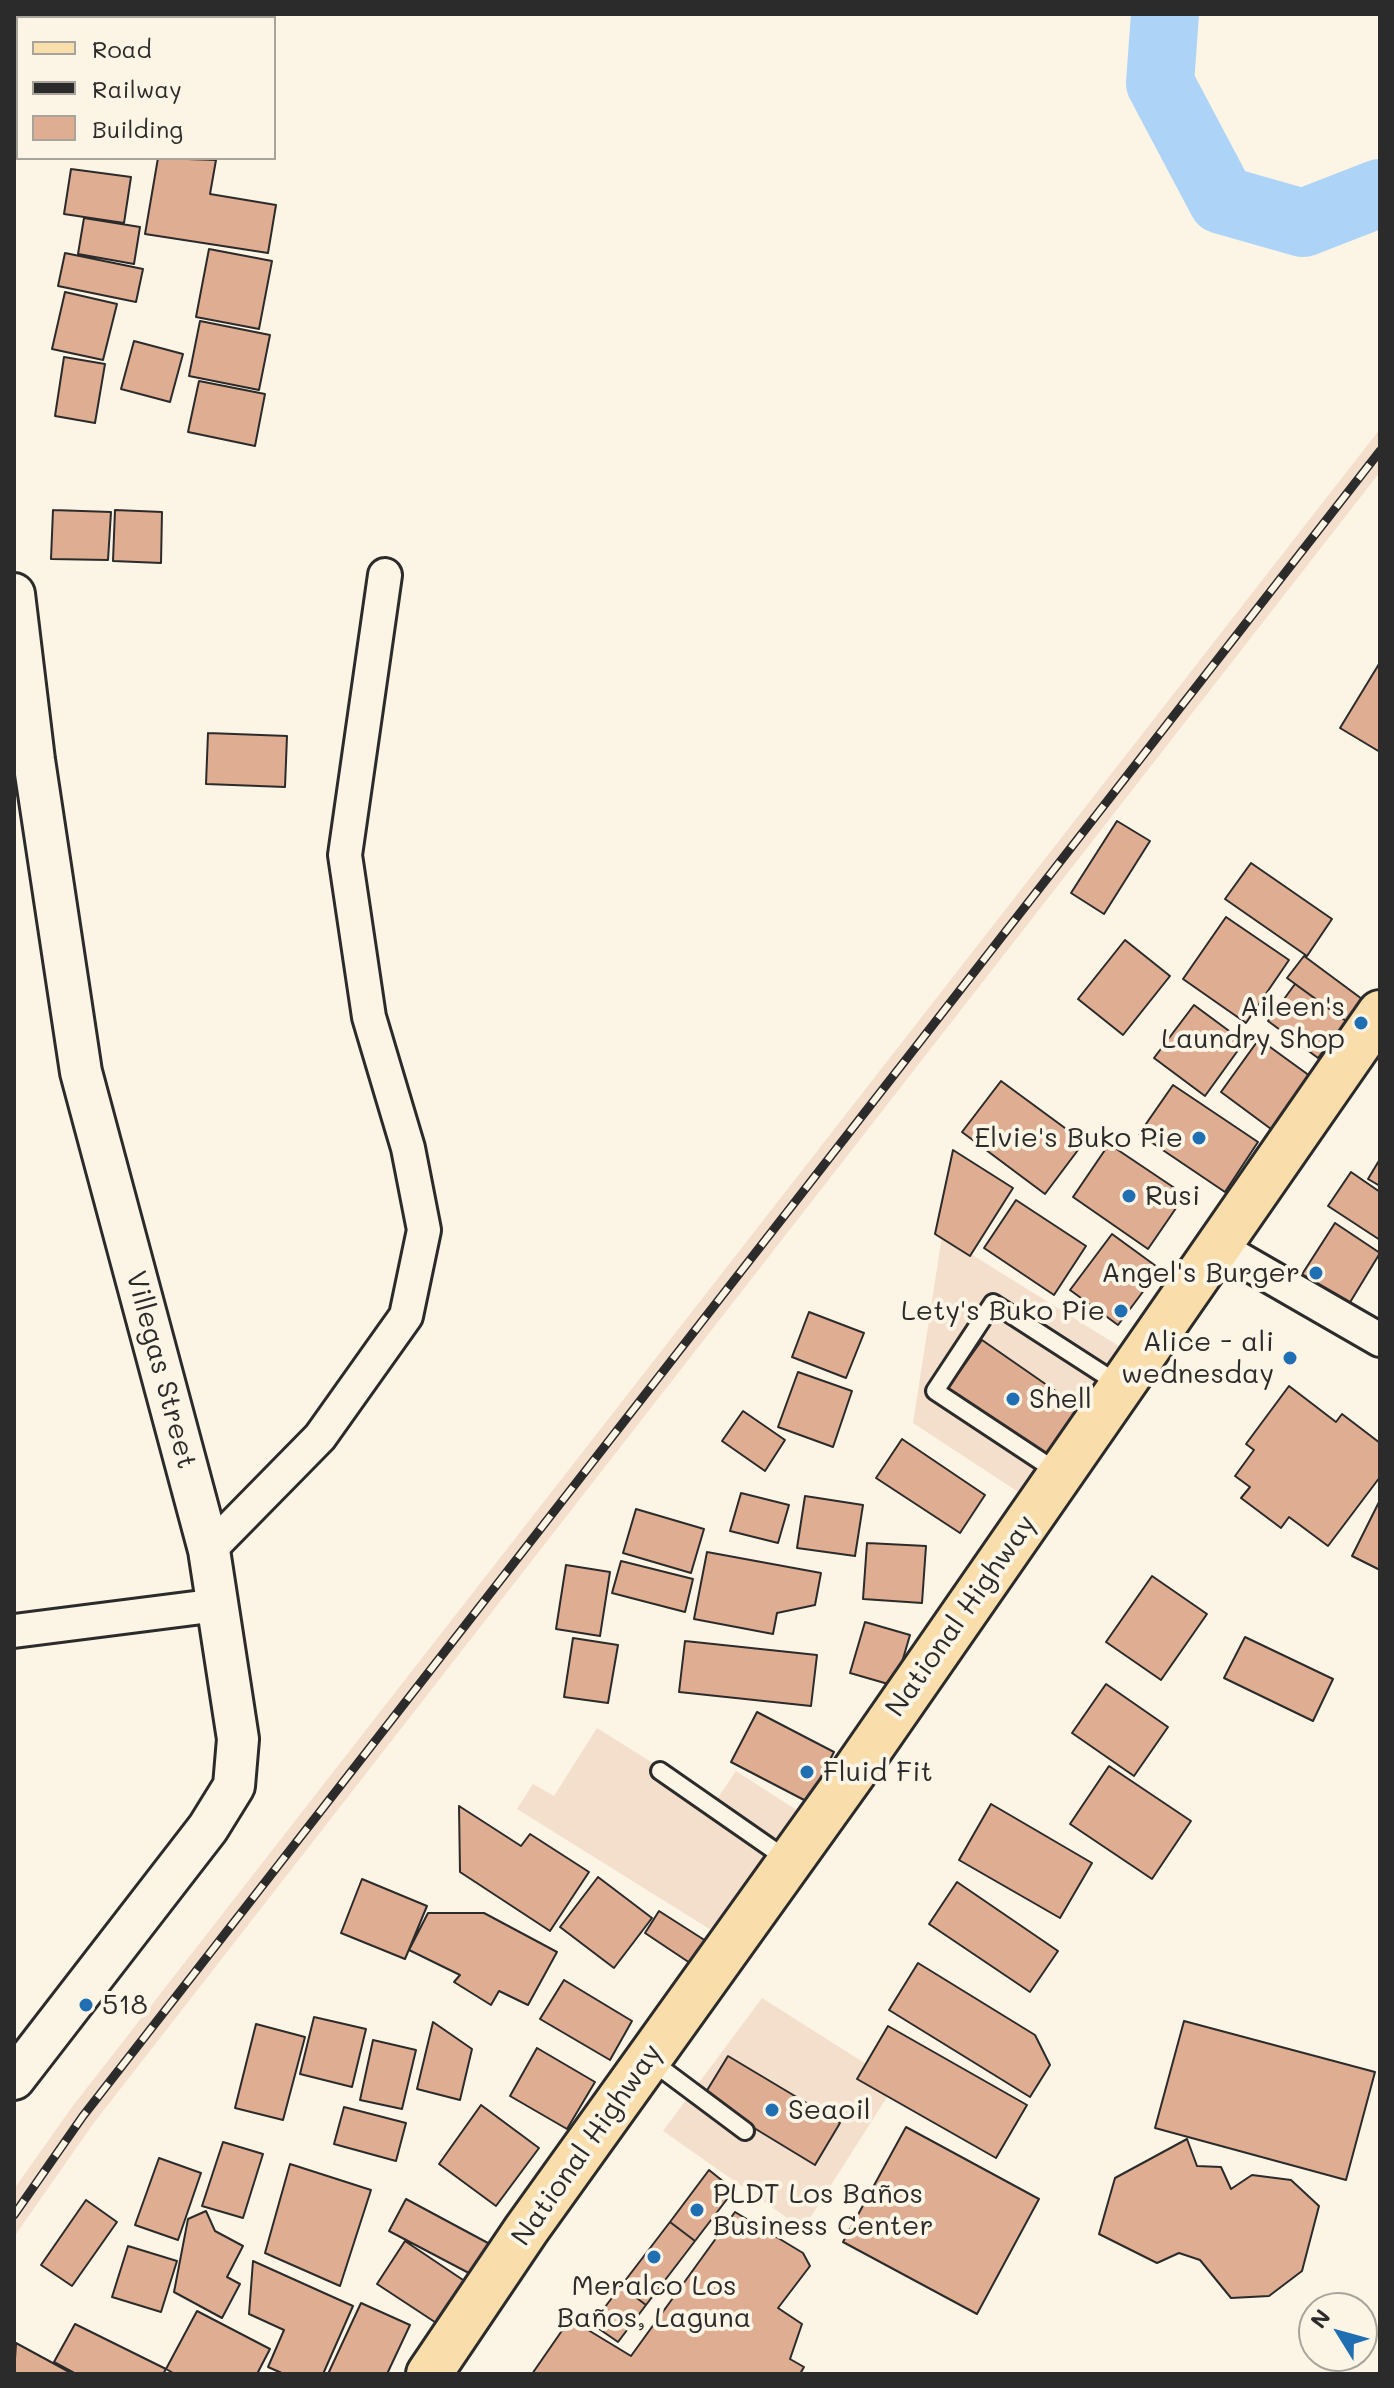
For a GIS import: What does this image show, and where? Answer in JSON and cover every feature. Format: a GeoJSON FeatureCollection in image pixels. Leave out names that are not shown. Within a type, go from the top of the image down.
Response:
{"type":"FeatureCollection","features":[{"type":"Feature","properties":{"kind":"main road","name":"National Highway"},"geometry":{"type":"LineString","coordinates":[[429,2374],[1380,1013]]}},
{"type":"Feature","properties":{"kind":"street"},"geometry":{"type":"LineString","coordinates":[[209,1550],[320,1437],[406,1316],[424,1230],[408,1148],[369,1017],[345,855],[385,575]]}},
{"type":"Feature","properties":{"kind":"street","name":"Villegas Street"},"geometry":{"type":"LineString","coordinates":[[14,594],[24,761],[81,1072],[209,1550],[238,1739],[234,1786],[208,1828],[14,2079]]}},
{"type":"Feature","properties":{"kind":"street"},"geometry":{"type":"LineString","coordinates":[[1217,1246],[1380,1340]]}},
{"type":"Feature","properties":{"kind":"street"},"geometry":{"type":"LineString","coordinates":[[14,1631],[218,1605]]}},
{"type":"Feature","properties":{"kind":"lane"},"geometry":{"type":"LineString","coordinates":[[1060,1474],[935,1391],[993,1303],[1121,1386]]}},
{"type":"Feature","properties":{"kind":"lane"},"geometry":{"type":"LineString","coordinates":[[660,1771],[789,1861]]}},
{"type":"Feature","properties":{"kind":"lane"},"geometry":{"type":"LineString","coordinates":[[648,2058],[745,2131]]}},
{"type":"Feature","properties":{"kind":"shaded area"},"geometry":{"type":"Polygon","coordinates":[[[1380,429],[1380,472],[93,2124],[14,2237],[14,2189],[72,2107],[1380,429]]]}},
{"type":"Feature","properties":{"kind":"shaded area"},"geometry":{"type":"Polygon","coordinates":[[[942,1236],[1138,1358],[1038,1505],[913,1423],[942,1236]]]}},
{"type":"Feature","properties":{"kind":"shaded area"},"geometry":{"type":"Polygon","coordinates":[[[597,1728],[715,1802],[736,1771],[798,1811],[711,1930],[517,1809],[533,1784],[554,1796],[597,1728]]]}},
{"type":"Feature","properties":{"kind":"shaded area"},"geometry":{"type":"Polygon","coordinates":[[[762,1998],[896,2083],[803,2229],[663,2131],[762,1998]]]}},
{"type":"Feature","properties":{"kind":"building"},"geometry":{"type":"Polygon","coordinates":[[[158,160],[216,160],[210,194],[276,205],[268,253],[145,234],[158,160]]]}},
{"type":"Feature","properties":{"kind":"building"},"geometry":{"type":"Polygon","coordinates":[[[71,169],[131,177],[124,223],[64,214],[71,169]]]}},
{"type":"Feature","properties":{"kind":"building"},"geometry":{"type":"Polygon","coordinates":[[[84,218],[140,227],[134,264],[78,254],[84,218]]]}},
{"type":"Feature","properties":{"kind":"building"},"geometry":{"type":"Polygon","coordinates":[[[209,249],[272,261],[259,329],[196,317],[209,249]]]}},
{"type":"Feature","properties":{"kind":"building"},"geometry":{"type":"Polygon","coordinates":[[[65,253],[143,269],[136,302],[58,286],[65,253]]]}},
{"type":"Feature","properties":{"kind":"building"},"geometry":{"type":"Polygon","coordinates":[[[65,292],[117,304],[103,360],[52,349],[65,292]]]}},
{"type":"Feature","properties":{"kind":"building"},"geometry":{"type":"Polygon","coordinates":[[[200,321],[270,335],[259,390],[189,376],[200,321]]]}},
{"type":"Feature","properties":{"kind":"building"},"geometry":{"type":"Polygon","coordinates":[[[134,341],[183,354],[170,402],[121,389],[134,341]]]}},
{"type":"Feature","properties":{"kind":"building"},"geometry":{"type":"Polygon","coordinates":[[[64,357],[105,364],[95,423],[55,416],[64,357]]]}},
{"type":"Feature","properties":{"kind":"building"},"geometry":{"type":"Polygon","coordinates":[[[199,381],[265,394],[255,446],[188,432],[199,381]]]}},
{"type":"Feature","properties":{"kind":"building"},"geometry":{"type":"Polygon","coordinates":[[[53,510],[111,512],[108,560],[51,559],[53,510]]]}},
{"type":"Feature","properties":{"kind":"building"},"geometry":{"type":"Polygon","coordinates":[[[115,510],[162,512],[161,563],[113,561],[115,510]]]}},
{"type":"Feature","properties":{"kind":"building"},"geometry":{"type":"Polygon","coordinates":[[[1380,665],[1380,752],[1340,728],[1380,665]]]}},
{"type":"Feature","properties":{"kind":"building"},"geometry":{"type":"Polygon","coordinates":[[[208,733],[287,736],[285,787],[206,784],[208,733]]]}},
{"type":"Feature","properties":{"kind":"building"},"geometry":{"type":"Polygon","coordinates":[[[1117,821],[1150,841],[1104,914],[1071,893],[1117,821]]]}},
{"type":"Feature","properties":{"kind":"building"},"geometry":{"type":"Polygon","coordinates":[[[1251,863],[1332,919],[1307,956],[1225,899],[1251,863]]]}},
{"type":"Feature","properties":{"kind":"building"},"geometry":{"type":"Polygon","coordinates":[[[1226,917],[1289,960],[1246,1023],[1183,979],[1226,917]]]}},
{"type":"Feature","properties":{"kind":"building"},"geometry":{"type":"Polygon","coordinates":[[[1125,940],[1170,976],[1123,1035],[1078,999],[1125,940]]]}},
{"type":"Feature","properties":{"kind":"building"},"geometry":{"type":"Polygon","coordinates":[[[1304,956],[1362,999],[1346,1021],[1287,978],[1304,956]]]}},
{"type":"Feature","properties":{"kind":"building"},"geometry":{"type":"Polygon","coordinates":[[[1295,984],[1346,1021],[1318,1058],[1268,1021],[1295,984]]]}},
{"type":"Feature","properties":{"kind":"building"},"geometry":{"type":"Polygon","coordinates":[[[1194,1005],[1244,1042],[1205,1096],[1154,1058],[1194,1005]]]}},
{"type":"Feature","properties":{"kind":"building"},"geometry":{"type":"Polygon","coordinates":[[[1259,1039],[1310,1076],[1271,1129],[1221,1092],[1259,1039]]]}},
{"type":"Feature","properties":{"kind":"building"},"geometry":{"type":"Polygon","coordinates":[[[1001,1081],[1084,1142],[1045,1194],[962,1132],[1001,1081]]]}},
{"type":"Feature","properties":{"kind":"building","name":"Elvie's Buko Pie"},"geometry":{"type":"Polygon","coordinates":[[[1173,1085],[1258,1142],[1225,1192],[1139,1134],[1173,1085]]]}},
{"type":"Feature","properties":{"kind":"building","name":"Rusi"},"geometry":{"type":"Polygon","coordinates":[[[1109,1144],[1185,1195],[1148,1249],[1073,1197],[1109,1144]]]}},
{"type":"Feature","properties":{"kind":"building"},"geometry":{"type":"Polygon","coordinates":[[[953,1150],[1013,1188],[970,1256],[935,1234],[953,1150]]]}},
{"type":"Feature","properties":{"kind":"building"},"geometry":{"type":"Polygon","coordinates":[[[1380,1159],[1380,1186],[1368,1179],[1380,1159]]]}},
{"type":"Feature","properties":{"kind":"building"},"geometry":{"type":"Polygon","coordinates":[[[1351,1172],[1380,1192],[1380,1240],[1328,1206],[1351,1172]]]}},
{"type":"Feature","properties":{"kind":"building"},"geometry":{"type":"Polygon","coordinates":[[[1016,1200],[1086,1246],[1054,1295],[984,1248],[1016,1200]]]}},
{"type":"Feature","properties":{"kind":"building"},"geometry":{"type":"Polygon","coordinates":[[[1335,1223],[1380,1253],[1346,1309],[1299,1279],[1335,1223]]]}},
{"type":"Feature","properties":{"kind":"building"},"geometry":{"type":"Polygon","coordinates":[[[1112,1234],[1160,1269],[1118,1325],[1070,1290],[1112,1234]]]}},
{"type":"Feature","properties":{"kind":"building"},"geometry":{"type":"Polygon","coordinates":[[[809,1312],[864,1333],[846,1378],[792,1357],[809,1312]]]}},
{"type":"Feature","properties":{"kind":"building","name":"Shell"},"geometry":{"type":"Polygon","coordinates":[[[982,1340],[1080,1408],[1045,1458],[947,1389],[982,1340]]]}},
{"type":"Feature","properties":{"kind":"building"},"geometry":{"type":"Polygon","coordinates":[[[798,1372],[852,1391],[833,1447],[778,1427],[798,1372]]]}},
{"type":"Feature","properties":{"kind":"building"},"geometry":{"type":"Polygon","coordinates":[[[1289,1386],[1336,1422],[1342,1414],[1380,1443],[1380,1477],[1328,1546],[1289,1517],[1281,1528],[1241,1498],[1250,1487],[1235,1476],[1254,1450],[1246,1444],[1289,1386]]]}},
{"type":"Feature","properties":{"kind":"building"},"geometry":{"type":"Polygon","coordinates":[[[743,1411],[785,1440],[765,1471],[722,1441],[743,1411]]]}},
{"type":"Feature","properties":{"kind":"building"},"geometry":{"type":"Polygon","coordinates":[[[902,1439],[985,1495],[960,1533],[876,1478],[902,1439]]]}},
{"type":"Feature","properties":{"kind":"building"},"geometry":{"type":"Polygon","coordinates":[[[741,1493],[789,1505],[778,1543],[730,1531],[741,1493]]]}},
{"type":"Feature","properties":{"kind":"building"},"geometry":{"type":"Polygon","coordinates":[[[805,1496],[863,1505],[855,1556],[797,1548],[805,1496]]]}},
{"type":"Feature","properties":{"kind":"building"},"geometry":{"type":"Polygon","coordinates":[[[1380,1500],[1380,1570],[1352,1556],[1380,1500]]]}},
{"type":"Feature","properties":{"kind":"building"},"geometry":{"type":"Polygon","coordinates":[[[636,1509],[704,1529],[691,1573],[623,1553],[636,1509]]]}},
{"type":"Feature","properties":{"kind":"building"},"geometry":{"type":"Polygon","coordinates":[[[867,1543],[926,1546],[922,1603],[863,1599],[867,1543]]]}},
{"type":"Feature","properties":{"kind":"building"},"geometry":{"type":"Polygon","coordinates":[[[707,1552],[821,1573],[815,1605],[777,1613],[773,1634],[694,1619],[707,1552]]]}},
{"type":"Feature","properties":{"kind":"building"},"geometry":{"type":"Polygon","coordinates":[[[621,1561],[693,1579],[685,1612],[612,1593],[621,1561]]]}},
{"type":"Feature","properties":{"kind":"building"},"geometry":{"type":"Polygon","coordinates":[[[566,1565],[610,1572],[600,1636],[556,1629],[566,1565]]]}},
{"type":"Feature","properties":{"kind":"building"},"geometry":{"type":"Polygon","coordinates":[[[1152,1576],[1207,1614],[1161,1680],[1106,1642],[1152,1576]]]}},
{"type":"Feature","properties":{"kind":"building"},"geometry":{"type":"Polygon","coordinates":[[[865,1622],[910,1635],[895,1686],[850,1673],[865,1622]]]}},
{"type":"Feature","properties":{"kind":"building"},"geometry":{"type":"Polygon","coordinates":[[[1245,1637],[1333,1679],[1313,1721],[1224,1678],[1245,1637]]]}},
{"type":"Feature","properties":{"kind":"building"},"geometry":{"type":"Polygon","coordinates":[[[573,1638],[618,1645],[608,1703],[564,1697],[573,1638]]]}},
{"type":"Feature","properties":{"kind":"building"},"geometry":{"type":"Polygon","coordinates":[[[685,1641],[817,1655],[811,1706],[679,1692],[685,1641]]]}},
{"type":"Feature","properties":{"kind":"building"},"geometry":{"type":"Polygon","coordinates":[[[1106,1684],[1168,1727],[1134,1776],[1072,1733],[1106,1684]]]}},
{"type":"Feature","properties":{"kind":"building"},"geometry":{"type":"Polygon","coordinates":[[[757,1712],[834,1752],[808,1802],[731,1762],[757,1712]]]}},
{"type":"Feature","properties":{"kind":"building"},"geometry":{"type":"Polygon","coordinates":[[[1109,1766],[1191,1821],[1152,1879],[1070,1824],[1109,1766]]]}},
{"type":"Feature","properties":{"kind":"building"},"geometry":{"type":"Polygon","coordinates":[[[991,1804],[1092,1863],[1060,1918],[959,1860],[991,1804]]]}},
{"type":"Feature","properties":{"kind":"building"},"geometry":{"type":"Polygon","coordinates":[[[459,1806],[521,1846],[530,1834],[589,1872],[550,1931],[460,1872],[459,1806]]]}},
{"type":"Feature","properties":{"kind":"building"},"geometry":{"type":"Polygon","coordinates":[[[598,1877],[652,1918],[614,1968],[560,1927],[598,1877]]]}},
{"type":"Feature","properties":{"kind":"building"},"geometry":{"type":"Polygon","coordinates":[[[362,1879],[427,1906],[405,1959],[341,1933],[362,1879]]]}},
{"type":"Feature","properties":{"kind":"building"},"geometry":{"type":"Polygon","coordinates":[[[957,1882],[1058,1951],[1030,1992],[929,1924],[957,1882]]]}},
{"type":"Feature","properties":{"kind":"building"},"geometry":{"type":"Polygon","coordinates":[[[659,1911],[706,1941],[690,1963],[645,1933],[659,1911]]]}},
{"type":"Feature","properties":{"kind":"building"},"geometry":{"type":"Polygon","coordinates":[[[428,1913],[484,1913],[557,1952],[528,2005],[499,1991],[491,2005],[454,1982],[460,1975],[409,1950],[428,1913]]]}},
{"type":"Feature","properties":{"kind":"building"},"geometry":{"type":"Polygon","coordinates":[[[918,1963],[1035,2035],[1050,2065],[1030,2097],[889,2010],[918,1963]]]}},
{"type":"Feature","properties":{"kind":"building"},"geometry":{"type":"Polygon","coordinates":[[[564,1980],[632,2021],[610,2060],[540,2019],[564,1980]]]}},
{"type":"Feature","properties":{"kind":"building"},"geometry":{"type":"Polygon","coordinates":[[[314,2017],[366,2029],[352,2087],[300,2074],[314,2017]]]}},
{"type":"Feature","properties":{"kind":"building"},"geometry":{"type":"Polygon","coordinates":[[[1184,2021],[1375,2072],[1346,2180],[1155,2128],[1184,2021]]]}},
{"type":"Feature","properties":{"kind":"building"},"geometry":{"type":"Polygon","coordinates":[[[433,2022],[472,2049],[460,2100],[417,2089],[433,2022]]]}},
{"type":"Feature","properties":{"kind":"building"},"geometry":{"type":"Polygon","coordinates":[[[256,2024],[305,2037],[283,2120],[235,2108],[256,2024]]]}},
{"type":"Feature","properties":{"kind":"building"},"geometry":{"type":"Polygon","coordinates":[[[888,2026],[1027,2105],[996,2158],[857,2079],[888,2026]]]}},
{"type":"Feature","properties":{"kind":"building"},"geometry":{"type":"Polygon","coordinates":[[[373,2040],[416,2050],[402,2109],[360,2100],[373,2040]]]}},
{"type":"Feature","properties":{"kind":"building"},"geometry":{"type":"Polygon","coordinates":[[[537,2048],[595,2082],[567,2129],[510,2096],[537,2048]]]}},
{"type":"Feature","properties":{"kind":"building","name":"Seaoil"},"geometry":{"type":"Polygon","coordinates":[[[728,2056],[840,2123],[815,2165],[703,2097],[728,2056]]]}},
{"type":"Feature","properties":{"kind":"building"},"geometry":{"type":"Polygon","coordinates":[[[481,2105],[539,2148],[496,2206],[439,2164],[481,2105]]]}},
{"type":"Feature","properties":{"kind":"building"},"geometry":{"type":"Polygon","coordinates":[[[344,2107],[406,2123],[396,2161],[334,2144],[344,2107]]]}},
{"type":"Feature","properties":{"kind":"building"},"geometry":{"type":"Polygon","coordinates":[[[906,2127],[1039,2199],[977,2314],[843,2242],[906,2127]]]}},
{"type":"Feature","properties":{"kind":"building"},"geometry":{"type":"Polygon","coordinates":[[[1187,2139],[1197,2166],[1221,2167],[1231,2189],[1252,2175],[1291,2180],[1319,2206],[1302,2271],[1269,2296],[1231,2298],[1200,2260],[1179,2253],[1157,2263],[1099,2234],[1115,2178],[1187,2139]]]}},
{"type":"Feature","properties":{"kind":"building"},"geometry":{"type":"Polygon","coordinates":[[[223,2142],[263,2154],[243,2218],[202,2206],[223,2142]]]}},
{"type":"Feature","properties":{"kind":"building"},"geometry":{"type":"Polygon","coordinates":[[[159,2158],[201,2173],[178,2240],[135,2225],[159,2158]]]}},
{"type":"Feature","properties":{"kind":"building"},"geometry":{"type":"Polygon","coordinates":[[[290,2164],[371,2190],[340,2286],[265,2253],[290,2164]]]}},
{"type":"Feature","properties":{"kind":"building"},"geometry":{"type":"Polygon","coordinates":[[[709,2170],[734,2190],[695,2241],[670,2222],[709,2170]]]}},
{"type":"Feature","properties":{"kind":"building"},"geometry":{"type":"Polygon","coordinates":[[[406,2199],[501,2250],[484,2281],[389,2231],[406,2199]]]}},
{"type":"Feature","properties":{"kind":"building"},"geometry":{"type":"Polygon","coordinates":[[[86,2200],[117,2222],[72,2286],[41,2265],[86,2200]]]}},
{"type":"Feature","properties":{"kind":"building"},"geometry":{"type":"Polygon","coordinates":[[[206,2211],[215,2231],[243,2246],[227,2277],[240,2284],[222,2318],[174,2292],[188,2219],[206,2211]]]}},
{"type":"Feature","properties":{"kind":"building"},"geometry":{"type":"Polygon","coordinates":[[[735,2212],[803,2253],[810,2266],[778,2308],[802,2324],[790,2359],[804,2367],[800,2374],[532,2374],[570,2319],[631,2356],[735,2212]]]}},
{"type":"Feature","properties":{"kind":"building"},"geometry":{"type":"Polygon","coordinates":[[[670,2222],[695,2241],[646,2305],[621,2286],[670,2222]]]}},
{"type":"Feature","properties":{"kind":"building"},"geometry":{"type":"Polygon","coordinates":[[[405,2241],[475,2288],[447,2330],[377,2284],[405,2241]]]}},
{"type":"Feature","properties":{"kind":"building"},"geometry":{"type":"Polygon","coordinates":[[[128,2246],[177,2261],[161,2312],[112,2297],[128,2246]]]}},
{"type":"Feature","properties":{"kind":"building"},"geometry":{"type":"Polygon","coordinates":[[[253,2261],[353,2306],[323,2374],[284,2374],[268,2367],[284,2330],[249,2314],[253,2261]]]}},
{"type":"Feature","properties":{"kind":"building"},"geometry":{"type":"Polygon","coordinates":[[[621,2286],[646,2305],[618,2342],[592,2324],[621,2286]]]}},
{"type":"Feature","properties":{"kind":"building"},"geometry":{"type":"Polygon","coordinates":[[[361,2303],[410,2325],[387,2374],[328,2374],[361,2303]]]}},
{"type":"Feature","properties":{"kind":"building"},"geometry":{"type":"Polygon","coordinates":[[[197,2311],[270,2349],[257,2374],[175,2374],[166,2369],[197,2311]]]}},
{"type":"Feature","properties":{"kind":"building"},"geometry":{"type":"Polygon","coordinates":[[[75,2324],[166,2369],[163,2374],[76,2374],[54,2362],[75,2324]]]}},
{"type":"Feature","properties":{"kind":"building"},"geometry":{"type":"Polygon","coordinates":[[[16,2343],[73,2374],[14,2374],[16,2343]]]}},
{"type":"Feature","properties":{"kind":"waterway"},"geometry":{"type":"LineString","coordinates":[[1165,14],[1160,83],[1222,200],[1303,223],[1380,193]]}},
{"type":"Feature","properties":{"kind":"railway"},"geometry":{"type":"LineString","coordinates":[[14,2215],[83,2116],[1380,451]]}},
{"type":"Feature","properties":{"kind":"place","name":"Aileen's Laundry Shop"},"geometry":{"type":"Point","coordinates":[1361,1023]}},
{"type":"Feature","properties":{"kind":"place","name":"Elvie's Buko Pie"},"geometry":{"type":"Point","coordinates":[1199,1138]}},
{"type":"Feature","properties":{"kind":"place","name":"Rusi"},"geometry":{"type":"Point","coordinates":[1129,1196]}},
{"type":"Feature","properties":{"kind":"place","name":"Angel's Burger"},"geometry":{"type":"Point","coordinates":[1316,1273]}},
{"type":"Feature","properties":{"kind":"place","name":"Lety's Buko Pie"},"geometry":{"type":"Point","coordinates":[1121,1311]}},
{"type":"Feature","properties":{"kind":"place","name":"Alice - ali wednesday"},"geometry":{"type":"Point","coordinates":[1290,1358]}},
{"type":"Feature","properties":{"kind":"place","name":"Shell"},"geometry":{"type":"Point","coordinates":[1013,1399]}},
{"type":"Feature","properties":{"kind":"place","name":"Fluid Fit"},"geometry":{"type":"Point","coordinates":[807,1772]}},
{"type":"Feature","properties":{"kind":"place","name":"518"},"geometry":{"type":"Point","coordinates":[86,2005]}},
{"type":"Feature","properties":{"kind":"place","name":"Seaoil"},"geometry":{"type":"Point","coordinates":[772,2110]}},
{"type":"Feature","properties":{"kind":"place","name":"PLDT Los Baños Business Center"},"geometry":{"type":"Point","coordinates":[697,2210]}},
{"type":"Feature","properties":{"kind":"place","name":"Meralco Los Baños, Laguna"},"geometry":{"type":"Point","coordinates":[654,2257]}}]}
